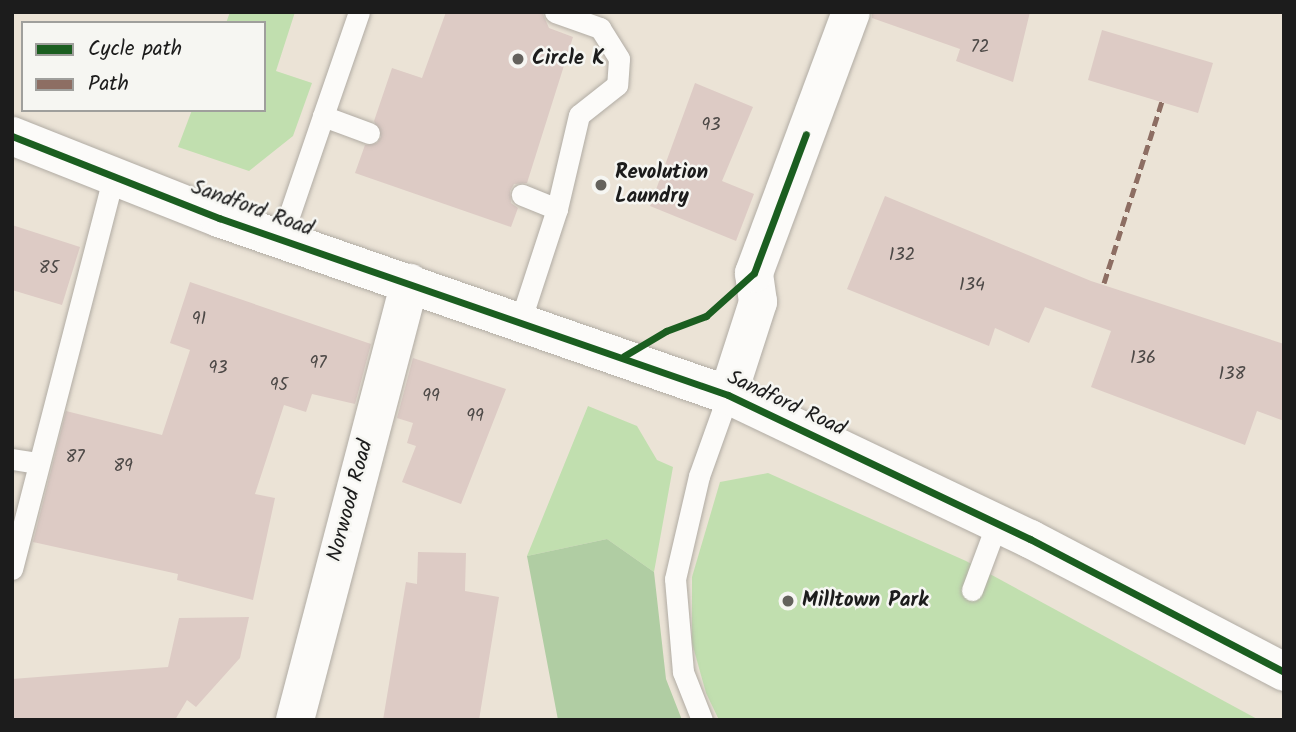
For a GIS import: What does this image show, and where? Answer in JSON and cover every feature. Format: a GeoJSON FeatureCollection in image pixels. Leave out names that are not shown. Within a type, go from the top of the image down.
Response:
{"type":"FeatureCollection","features":[{"type":"Feature","properties":{"kind":"main road"},"geometry":{"type":"LineString","coordinates":[[728,395],[758,302],[754,273],[850,12]]}},
{"type":"Feature","properties":{"kind":"main road","name":"Sandford Road"},"geometry":{"type":"LineString","coordinates":[[12,136],[281,239],[728,395],[1177,612],[1284,672]]}},
{"type":"Feature","properties":{"kind":"main road","name":"Norwood Road"},"geometry":{"type":"LineString","coordinates":[[295,720],[410,283]]}},
{"type":"Feature","properties":{"kind":"lane"},"geometry":{"type":"LineString","coordinates":[[281,239],[359,12]]}},
{"type":"Feature","properties":{"kind":"lane"},"geometry":{"type":"LineString","coordinates":[[520,322],[558,209],[579,114],[617,85],[619,59],[600,28],[555,12]]}},
{"type":"Feature","properties":{"kind":"lane"},"geometry":{"type":"LineString","coordinates":[[323,116],[369,133]]}},
{"type":"Feature","properties":{"kind":"lane"},"geometry":{"type":"LineString","coordinates":[[12,569],[37,463],[114,176]]}},
{"type":"Feature","properties":{"kind":"lane"},"geometry":{"type":"LineString","coordinates":[[522,195],[558,209]]}},
{"type":"Feature","properties":{"kind":"lane"},"geometry":{"type":"LineString","coordinates":[[702,720],[682,671],[675,579],[699,476],[728,395]]}},
{"type":"Feature","properties":{"kind":"lane"},"geometry":{"type":"LineString","coordinates":[[12,459],[37,463]]}},
{"type":"Feature","properties":{"kind":"lane"},"geometry":{"type":"LineString","coordinates":[[972,590],[997,523]]}},
{"type":"Feature","properties":{"kind":"green space"},"geometry":{"type":"Polygon","coordinates":[[[230,12],[295,12],[276,71],[312,83],[293,136],[249,171],[178,147],[191,112],[266,112],[266,21],[227,21],[230,12]]]}},
{"type":"Feature","properties":{"kind":"green space"},"geometry":{"type":"Polygon","coordinates":[[[588,406],[637,426],[657,460],[673,467],[654,572],[607,539],[527,556],[588,406]]]}},
{"type":"Feature","properties":{"kind":"green space","name":"Milltown Park"},"geometry":{"type":"Polygon","coordinates":[[[768,473],[966,561],[1259,720],[719,720],[706,693],[692,643],[692,577],[720,482],[768,473]]]}},
{"type":"Feature","properties":{"kind":"green space"},"geometry":{"type":"Polygon","coordinates":[[[607,539],[654,572],[666,679],[682,720],[558,720],[527,556],[607,539]]]}},
{"type":"Feature","properties":{"kind":"building"},"geometry":{"type":"Polygon","coordinates":[[[446,12],[542,12],[549,28],[573,37],[527,183],[514,184],[510,191],[511,203],[518,208],[511,227],[355,173],[365,145],[377,143],[381,137],[374,121],[392,68],[422,78],[446,12]]]}},
{"type":"Feature","properties":{"kind":"building"},"geometry":{"type":"Polygon","coordinates":[[[872,12],[1030,12],[1013,82],[956,61],[960,49],[872,18],[872,12]]]}},
{"type":"Feature","properties":{"kind":"building"},"geometry":{"type":"Polygon","coordinates":[[[1102,30],[1213,63],[1198,113],[1088,80],[1102,30]]]}},
{"type":"Feature","properties":{"kind":"building"},"geometry":{"type":"Polygon","coordinates":[[[695,83],[753,107],[722,181],[754,194],[736,241],[650,206],[695,83]]]}},
{"type":"Feature","properties":{"kind":"building"},"geometry":{"type":"Polygon","coordinates":[[[885,196],[1091,281],[1284,344],[1284,421],[1257,411],[1245,445],[1091,387],[1111,331],[1045,307],[1029,343],[995,328],[989,346],[847,289],[885,196]]]}},
{"type":"Feature","properties":{"kind":"building"},"geometry":{"type":"Polygon","coordinates":[[[12,225],[80,247],[62,305],[12,290],[12,225]]]}},
{"type":"Feature","properties":{"kind":"building"},"geometry":{"type":"Polygon","coordinates":[[[190,282],[371,344],[355,404],[312,394],[306,412],[284,405],[255,494],[275,498],[253,600],[177,580],[178,574],[33,542],[66,411],[162,435],[190,350],[170,343],[190,282]]]}},
{"type":"Feature","properties":{"kind":"building"},"geometry":{"type":"Polygon","coordinates":[[[413,358],[506,389],[461,504],[402,482],[416,446],[407,443],[413,423],[397,418],[413,358]]]}},
{"type":"Feature","properties":{"kind":"building"},"geometry":{"type":"Polygon","coordinates":[[[418,552],[466,553],[465,591],[499,597],[479,720],[383,720],[406,582],[417,584],[418,552]]]}},
{"type":"Feature","properties":{"kind":"building"},"geometry":{"type":"Polygon","coordinates":[[[249,617],[240,658],[196,707],[187,700],[175,720],[12,720],[12,679],[168,667],[179,618],[249,617]]]}},
{"type":"Feature","properties":{"kind":"marked path"},"geometry":{"type":"LineString","coordinates":[[1104,283],[1162,101]]}},
{"type":"Feature","properties":{"kind":"cycle path"},"geometry":{"type":"LineString","coordinates":[[624,356],[666,331],[706,316],[754,273],[806,134]]}},
{"type":"Feature","properties":{"kind":"cycle path"},"geometry":{"type":"LineString","coordinates":[[12,136],[219,218],[728,395],[1030,539],[1284,672]]}},
{"type":"Feature","properties":{"kind":"place","name":"Circle K"},"geometry":{"type":"Point","coordinates":[518,59]}},
{"type":"Feature","properties":{"kind":"place","name":"Revolution Laundry"},"geometry":{"type":"Point","coordinates":[601,185]}},
{"type":"Feature","properties":{"kind":"place","name":"Milltown Park"},"geometry":{"type":"Point","coordinates":[788,601]}}]}
